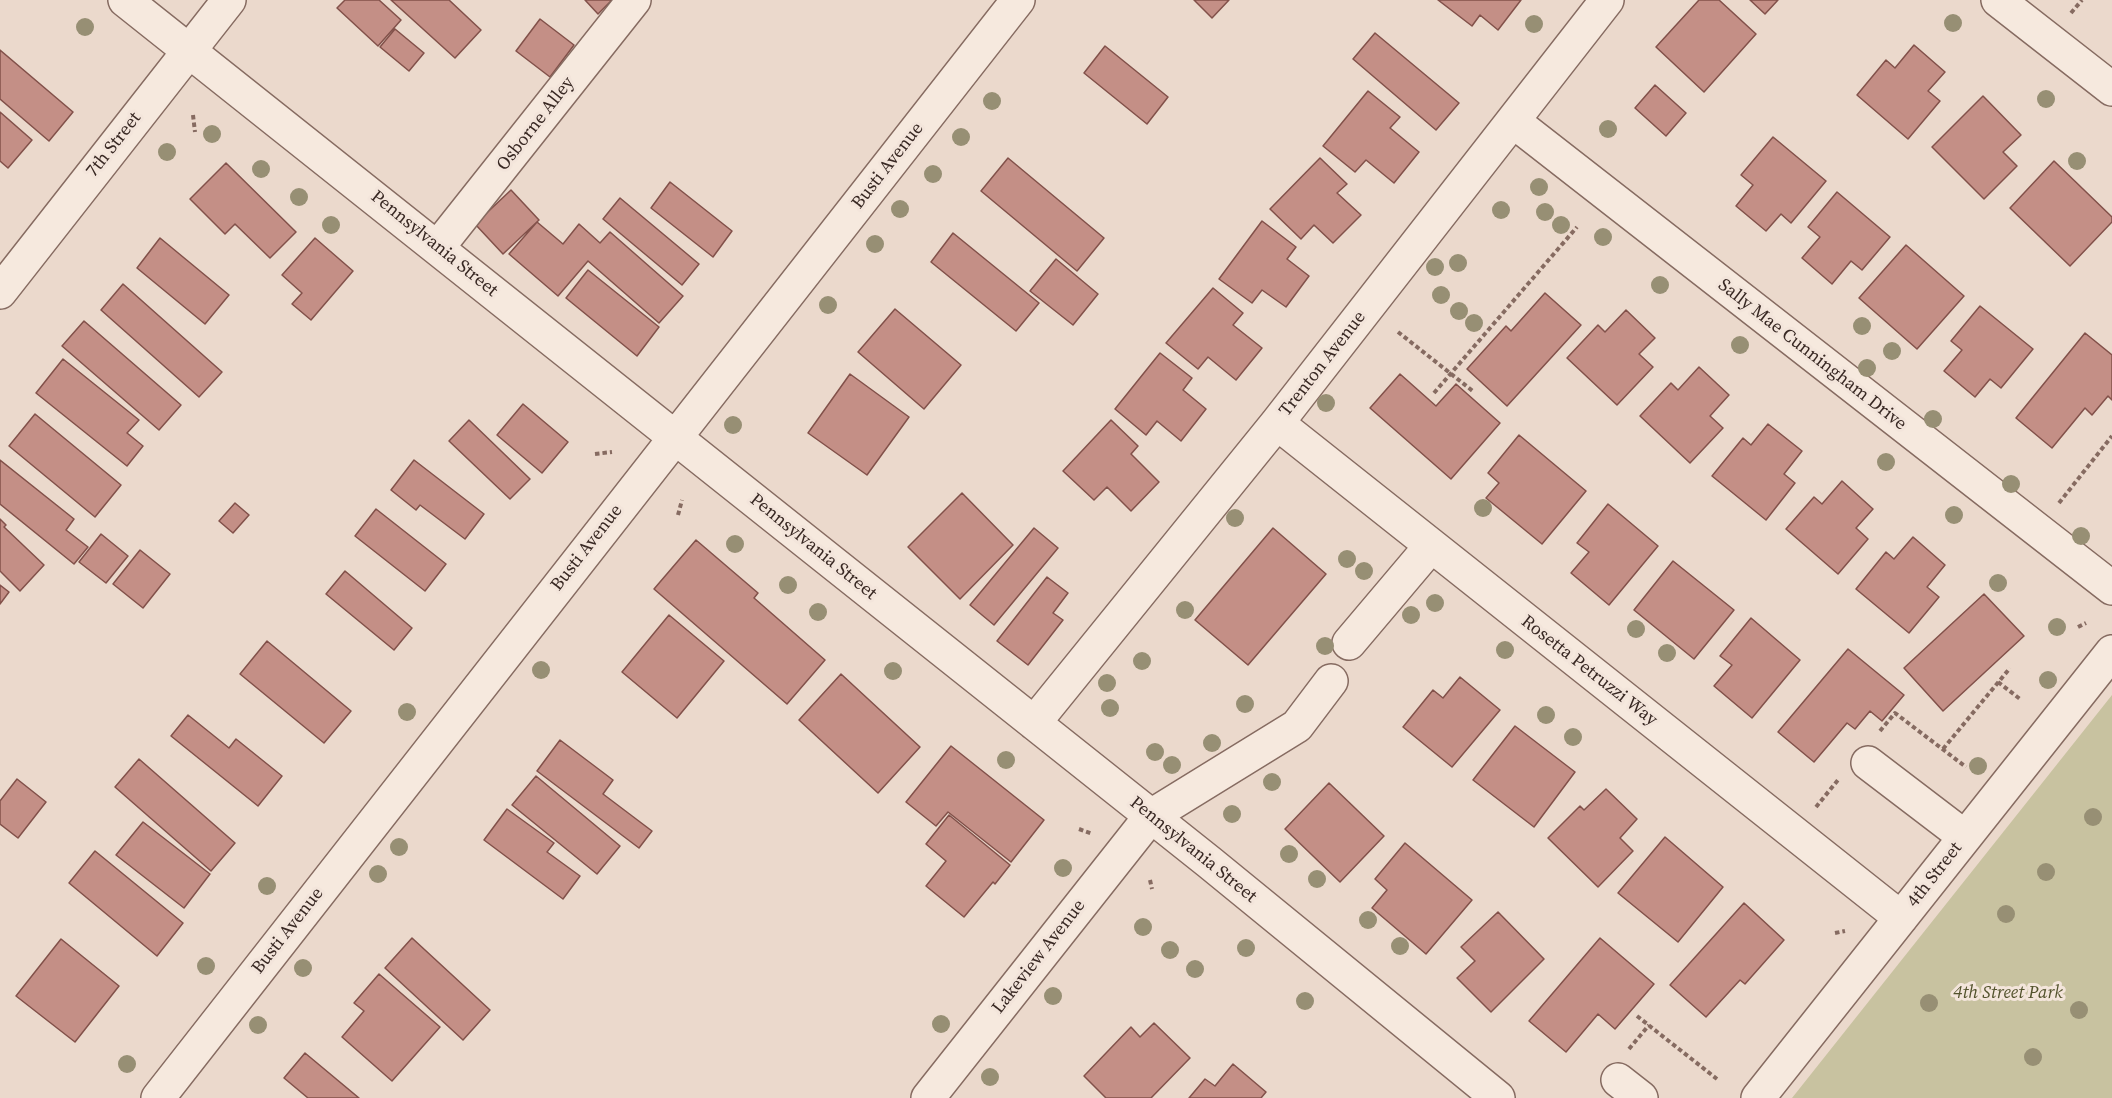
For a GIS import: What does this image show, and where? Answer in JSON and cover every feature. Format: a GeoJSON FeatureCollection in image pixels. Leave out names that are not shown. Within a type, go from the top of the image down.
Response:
{"type":"FeatureCollection","features":[{"type":"Feature","properties":{"kind":"street","name":"Pennsylvania Street"},"geometry":{"type":"LineString","coordinates":[[126,0],[1034,723],[1498,1098]]}},
{"type":"Feature","properties":{"kind":"street","name":"7th Street"},"geometry":{"type":"LineString","coordinates":[[0,292],[229,0]]}},
{"type":"Feature","properties":{"kind":"street","name":"Osborne Alley"},"geometry":{"type":"LineString","coordinates":[[438,247],[634,0]]}},
{"type":"Feature","properties":{"kind":"street","name":"Busti Avenue"},"geometry":{"type":"LineString","coordinates":[[158,1098],[1018,0]]}},
{"type":"Feature","properties":{"kind":"street","name":"Trenton Avenue"},"geometry":{"type":"LineString","coordinates":[[1034,723],[1277,423],[1607,0]]}},
{"type":"Feature","properties":{"kind":"street"},"geometry":{"type":"LineString","coordinates":[[1998,0],[2112,90]]}},
{"type":"Feature","properties":{"kind":"street","name":"Sally Mae Cunningham Drive"},"geometry":{"type":"LineString","coordinates":[[1513,121],[2112,588]]}},
{"type":"Feature","properties":{"kind":"street","name":"Rosetta Petruzzi Way"},"geometry":{"type":"LineString","coordinates":[[1277,423],[1901,918]]}},
{"type":"Feature","properties":{"kind":"street"},"geometry":{"type":"LineString","coordinates":[[1349,643],[1431,546]]}},
{"type":"Feature","properties":{"kind":"street","name":"4th Street"},"geometry":{"type":"LineString","coordinates":[[1758,1098],[2112,652]]}},
{"type":"Feature","properties":{"kind":"street"},"geometry":{"type":"LineString","coordinates":[[1150,816],[1297,726],[1331,681]]}},
{"type":"Feature","properties":{"kind":"street"},"geometry":{"type":"LineString","coordinates":[[1868,763],[1965,837]]}},
{"type":"Feature","properties":{"kind":"street","name":"Lakeview Avenue"},"geometry":{"type":"LineString","coordinates":[[928,1098],[1150,816]]}},
{"type":"Feature","properties":{"kind":"path"},"geometry":{"type":"LineString","coordinates":[[2069,16],[2082,0]]}},
{"type":"Feature","properties":{"kind":"path"},"geometry":{"type":"LineString","coordinates":[[194,115],[195,132]]}},
{"type":"Feature","properties":{"kind":"path"},"geometry":{"type":"LineString","coordinates":[[1434,393],[1577,227]]}},
{"type":"Feature","properties":{"kind":"path"},"geometry":{"type":"LineString","coordinates":[[1398,332],[1474,392]]}},
{"type":"Feature","properties":{"kind":"path"},"geometry":{"type":"LineString","coordinates":[[2057,506],[2112,436]]}},
{"type":"Feature","properties":{"kind":"path"},"geometry":{"type":"LineString","coordinates":[[595,454],[612,452]]}},
{"type":"Feature","properties":{"kind":"path"},"geometry":{"type":"LineString","coordinates":[[678,515],[682,500]]}},
{"type":"Feature","properties":{"kind":"path"},"geometry":{"type":"LineString","coordinates":[[2078,627],[2086,623]]}},
{"type":"Feature","properties":{"kind":"path"},"geometry":{"type":"LineString","coordinates":[[1943,749],[2010,668]]}},
{"type":"Feature","properties":{"kind":"path"},"geometry":{"type":"LineString","coordinates":[[1998,682],[2020,699]]}},
{"type":"Feature","properties":{"kind":"path"},"geometry":{"type":"LineString","coordinates":[[1895,713],[1966,767]]}},
{"type":"Feature","properties":{"kind":"path"},"geometry":{"type":"LineString","coordinates":[[1078,829],[1096,835]]}},
{"type":"Feature","properties":{"kind":"path"},"geometry":{"type":"LineString","coordinates":[[1150,880],[1152,889]]}},
{"type":"Feature","properties":{"kind":"path"},"geometry":{"type":"LineString","coordinates":[[1835,933],[1845,931]]}},
{"type":"Feature","properties":{"kind":"path"},"geometry":{"type":"LineString","coordinates":[[1637,1016],[1717,1079]]}},
{"type":"Feature","properties":{"kind":"green space","name":"4th Street Park"},"geometry":{"type":"Polygon","coordinates":[[[2112,695],[2112,1098],[1792,1098],[2112,695]]]}},
{"type":"Feature","properties":{"kind":"building"},"geometry":{"type":"Polygon","coordinates":[[[345,0],[379,0],[401,20],[378,46],[337,8],[345,0]]]}},
{"type":"Feature","properties":{"kind":"building"},"geometry":{"type":"Polygon","coordinates":[[[391,0],[449,0],[481,30],[455,58],[391,0]]]}},
{"type":"Feature","properties":{"kind":"building"},"geometry":{"type":"Polygon","coordinates":[[[585,0],[612,0],[598,14],[585,0]]]}},
{"type":"Feature","properties":{"kind":"building"},"geometry":{"type":"Polygon","coordinates":[[[1194,0],[1229,0],[1212,18],[1194,0]]]}},
{"type":"Feature","properties":{"kind":"building"},"geometry":{"type":"Polygon","coordinates":[[[1438,0],[1521,0],[1498,30],[1480,15],[1472,26],[1438,0]]]}},
{"type":"Feature","properties":{"kind":"building"},"geometry":{"type":"Polygon","coordinates":[[[1699,0],[1719,0],[1756,34],[1704,92],[1656,47],[1699,0]]]}},
{"type":"Feature","properties":{"kind":"building"},"geometry":{"type":"Polygon","coordinates":[[[1750,0],[1778,0],[1765,14],[1750,0]]]}},
{"type":"Feature","properties":{"kind":"building"},"geometry":{"type":"Polygon","coordinates":[[[540,19],[574,45],[550,77],[516,51],[540,19]]]}},
{"type":"Feature","properties":{"kind":"building"},"geometry":{"type":"Polygon","coordinates":[[[395,29],[424,53],[409,71],[380,47],[395,29]]]}},
{"type":"Feature","properties":{"kind":"building"},"geometry":{"type":"Polygon","coordinates":[[[1375,33],[1459,103],[1436,130],[1353,59],[1375,33]]]}},
{"type":"Feature","properties":{"kind":"building"},"geometry":{"type":"Polygon","coordinates":[[[1914,45],[1945,72],[1928,91],[1940,101],[1908,139],[1857,95],[1886,60],[1895,68],[1914,45]]]}},
{"type":"Feature","properties":{"kind":"building"},"geometry":{"type":"Polygon","coordinates":[[[1105,46],[1168,97],[1147,124],[1084,73],[1105,46]]]}},
{"type":"Feature","properties":{"kind":"building"},"geometry":{"type":"Polygon","coordinates":[[[0,50],[73,112],[49,141],[0,99],[0,50]]]}},
{"type":"Feature","properties":{"kind":"building"},"geometry":{"type":"Polygon","coordinates":[[[1655,85],[1686,113],[1666,136],[1635,108],[1655,85]]]}},
{"type":"Feature","properties":{"kind":"building"},"geometry":{"type":"Polygon","coordinates":[[[1368,91],[1400,117],[1390,128],[1419,152],[1394,183],[1366,160],[1355,172],[1323,146],[1368,91]]]}},
{"type":"Feature","properties":{"kind":"building"},"geometry":{"type":"Polygon","coordinates":[[[1983,96],[2021,135],[2003,152],[2017,166],[1984,199],[1932,147],[1983,96]]]}},
{"type":"Feature","properties":{"kind":"building"},"geometry":{"type":"Polygon","coordinates":[[[0,112],[32,140],[8,168],[0,161],[0,112]]]}},
{"type":"Feature","properties":{"kind":"building"},"geometry":{"type":"Polygon","coordinates":[[[1773,137],[1826,181],[1791,223],[1781,214],[1766,231],[1736,206],[1753,185],[1741,175],[1773,137]]]}},
{"type":"Feature","properties":{"kind":"building"},"geometry":{"type":"Polygon","coordinates":[[[1008,158],[1104,238],[1077,271],[981,191],[1008,158]]]}},
{"type":"Feature","properties":{"kind":"building"},"geometry":{"type":"Polygon","coordinates":[[[1320,158],[1347,184],[1337,193],[1361,215],[1333,243],[1314,225],[1301,239],[1270,209],[1320,158]]]}},
{"type":"Feature","properties":{"kind":"building"},"geometry":{"type":"Polygon","coordinates":[[[2054,161],[2112,217],[2112,222],[2070,266],[2010,208],[2054,161]]]}},
{"type":"Feature","properties":{"kind":"building"},"geometry":{"type":"Polygon","coordinates":[[[226,163],[296,232],[270,258],[235,224],[225,234],[190,199],[226,163]]]}},
{"type":"Feature","properties":{"kind":"building"},"geometry":{"type":"Polygon","coordinates":[[[670,182],[732,231],[713,257],[651,208],[670,182]]]}},
{"type":"Feature","properties":{"kind":"building"},"geometry":{"type":"Polygon","coordinates":[[[511,190],[539,220],[503,254],[475,224],[511,190]]]}},
{"type":"Feature","properties":{"kind":"building"},"geometry":{"type":"Polygon","coordinates":[[[1837,192],[1890,237],[1862,270],[1851,261],[1832,284],[1802,258],[1820,237],[1808,227],[1837,192]]]}},
{"type":"Feature","properties":{"kind":"building"},"geometry":{"type":"Polygon","coordinates":[[[620,198],[699,264],[682,285],[603,219],[620,198]]]}},
{"type":"Feature","properties":{"kind":"building"},"geometry":{"type":"Polygon","coordinates":[[[1262,221],[1296,247],[1287,259],[1309,276],[1286,307],[1262,290],[1252,303],[1219,279],[1262,221]]]}},
{"type":"Feature","properties":{"kind":"building"},"geometry":{"type":"Polygon","coordinates":[[[537,222],[563,244],[579,224],[600,243],[610,232],[683,296],[659,323],[588,261],[558,296],[509,254],[537,222]]]}},
{"type":"Feature","properties":{"kind":"building"},"geometry":{"type":"Polygon","coordinates":[[[953,233],[1039,303],[1016,331],[931,262],[953,233]]]}},
{"type":"Feature","properties":{"kind":"building"},"geometry":{"type":"Polygon","coordinates":[[[160,238],[229,295],[205,324],[137,268],[160,238]]]}},
{"type":"Feature","properties":{"kind":"building"},"geometry":{"type":"Polygon","coordinates":[[[315,238],[353,271],[311,320],[292,304],[302,293],[282,275],[315,238]]]}},
{"type":"Feature","properties":{"kind":"building"},"geometry":{"type":"Polygon","coordinates":[[[1906,245],[1964,296],[1917,349],[1859,298],[1906,245]]]}},
{"type":"Feature","properties":{"kind":"building"},"geometry":{"type":"Polygon","coordinates":[[[1056,259],[1098,294],[1073,325],[1030,291],[1056,259]]]}},
{"type":"Feature","properties":{"kind":"building"},"geometry":{"type":"Polygon","coordinates":[[[588,270],[659,327],[637,356],[566,298],[588,270]]]}},
{"type":"Feature","properties":{"kind":"building"},"geometry":{"type":"Polygon","coordinates":[[[123,284],[222,372],[199,397],[101,310],[123,284]]]}},
{"type":"Feature","properties":{"kind":"building"},"geometry":{"type":"Polygon","coordinates":[[[1213,288],[1243,313],[1233,325],[1262,348],[1236,380],[1208,357],[1198,369],[1166,343],[1213,288]]]}},
{"type":"Feature","properties":{"kind":"building"},"geometry":{"type":"Polygon","coordinates":[[[1545,293],[1581,325],[1507,406],[1467,369],[1506,326],[1511,331],[1545,293]]]}},
{"type":"Feature","properties":{"kind":"building"},"geometry":{"type":"Polygon","coordinates":[[[1980,306],[2033,349],[2001,388],[1990,379],[1975,397],[1944,371],[1962,350],[1951,341],[1980,306]]]}},
{"type":"Feature","properties":{"kind":"building"},"geometry":{"type":"Polygon","coordinates":[[[895,309],[961,365],[924,409],[858,352],[895,309]]]}},
{"type":"Feature","properties":{"kind":"building"},"geometry":{"type":"Polygon","coordinates":[[[1626,310],[1655,338],[1639,354],[1653,367],[1617,405],[1567,358],[1598,325],[1605,332],[1626,310]]]}},
{"type":"Feature","properties":{"kind":"building"},"geometry":{"type":"Polygon","coordinates":[[[84,321],[181,405],[159,430],[62,346],[84,321]]]}},
{"type":"Feature","properties":{"kind":"building"},"geometry":{"type":"Polygon","coordinates":[[[2085,333],[2112,355],[2112,400],[2108,396],[2092,415],[2085,408],[2052,448],[2016,418],[2085,333]]]}},
{"type":"Feature","properties":{"kind":"building"},"geometry":{"type":"Polygon","coordinates":[[[1160,353],[1192,378],[1183,390],[1206,409],[1181,441],[1157,421],[1146,435],[1115,409],[1160,353]]]}},
{"type":"Feature","properties":{"kind":"building"},"geometry":{"type":"Polygon","coordinates":[[[63,359],[139,420],[127,433],[143,446],[127,466],[36,393],[63,359]]]}},
{"type":"Feature","properties":{"kind":"building"},"geometry":{"type":"Polygon","coordinates":[[[1699,367],[1729,395],[1710,416],[1723,428],[1690,463],[1640,416],[1671,383],[1678,390],[1699,367]]]}},
{"type":"Feature","properties":{"kind":"building"},"geometry":{"type":"Polygon","coordinates":[[[850,374],[909,417],[867,475],[808,433],[850,374]]]}},
{"type":"Feature","properties":{"kind":"building"},"geometry":{"type":"Polygon","coordinates":[[[1400,374],[1436,406],[1456,384],[1500,423],[1451,479],[1370,408],[1400,374]]]}},
{"type":"Feature","properties":{"kind":"building"},"geometry":{"type":"Polygon","coordinates":[[[523,404],[568,442],[542,473],[497,435],[523,404]]]}},
{"type":"Feature","properties":{"kind":"building"},"geometry":{"type":"Polygon","coordinates":[[[35,414],[121,485],[95,517],[9,446],[35,414]]]}},
{"type":"Feature","properties":{"kind":"building"},"geometry":{"type":"Polygon","coordinates":[[[469,420],[530,479],[510,499],[449,441],[469,420]]]}},
{"type":"Feature","properties":{"kind":"building"},"geometry":{"type":"Polygon","coordinates":[[[1111,420],[1138,446],[1131,454],[1159,482],[1131,511],[1107,487],[1094,500],[1063,471],[1111,420]]]}},
{"type":"Feature","properties":{"kind":"building"},"geometry":{"type":"Polygon","coordinates":[[[1768,424],[1802,451],[1784,474],[1795,483],[1766,520],[1712,476],[1743,438],[1751,445],[1768,424]]]}},
{"type":"Feature","properties":{"kind":"building"},"geometry":{"type":"Polygon","coordinates":[[[1519,435],[1586,491],[1542,544],[1486,498],[1499,483],[1488,473],[1519,435]]]}},
{"type":"Feature","properties":{"kind":"building"},"geometry":{"type":"Polygon","coordinates":[[[0,460],[74,519],[66,530],[88,547],[74,564],[0,504],[0,460]]]}},
{"type":"Feature","properties":{"kind":"building"},"geometry":{"type":"Polygon","coordinates":[[[414,460],[484,514],[465,539],[420,505],[416,510],[391,490],[414,460]]]}},
{"type":"Feature","properties":{"kind":"building"},"geometry":{"type":"Polygon","coordinates":[[[1842,481],[1873,509],[1856,528],[1868,539],[1838,574],[1786,529],[1814,497],[1822,504],[1842,481]]]}},
{"type":"Feature","properties":{"kind":"building"},"geometry":{"type":"Polygon","coordinates":[[[962,493],[1013,545],[960,599],[908,547],[962,493]]]}},
{"type":"Feature","properties":{"kind":"building"},"geometry":{"type":"Polygon","coordinates":[[[235,503],[249,515],[233,533],[219,521],[235,503]]]}},
{"type":"Feature","properties":{"kind":"building"},"geometry":{"type":"Polygon","coordinates":[[[1608,504],[1658,546],[1609,605],[1571,573],[1589,552],[1577,543],[1608,504]]]}},
{"type":"Feature","properties":{"kind":"building"},"geometry":{"type":"Polygon","coordinates":[[[376,509],[446,564],[425,591],[355,536],[376,509]]]}},
{"type":"Feature","properties":{"kind":"building"},"geometry":{"type":"Polygon","coordinates":[[[0,519],[6,525],[4,527],[44,565],[20,591],[0,571],[0,519]]]}},
{"type":"Feature","properties":{"kind":"building"},"geometry":{"type":"Polygon","coordinates":[[[1034,528],[1058,548],[994,625],[970,605],[1034,528]]]}},
{"type":"Feature","properties":{"kind":"building"},"geometry":{"type":"Polygon","coordinates":[[[1273,528],[1326,574],[1248,665],[1195,620],[1273,528]]]}},
{"type":"Feature","properties":{"kind":"building"},"geometry":{"type":"Polygon","coordinates":[[[101,534],[128,556],[106,583],[79,562],[101,534]]]}},
{"type":"Feature","properties":{"kind":"building"},"geometry":{"type":"Polygon","coordinates":[[[1913,537],[1945,565],[1927,587],[1939,597],[1909,633],[1856,589],[1886,552],[1894,559],[1913,537]]]}},
{"type":"Feature","properties":{"kind":"building"},"geometry":{"type":"Polygon","coordinates":[[[696,540],[758,593],[754,598],[825,660],[787,704],[654,589],[696,540]]]}},
{"type":"Feature","properties":{"kind":"building"},"geometry":{"type":"Polygon","coordinates":[[[140,550],[170,574],[143,608],[113,584],[140,550]]]}},
{"type":"Feature","properties":{"kind":"building"},"geometry":{"type":"Polygon","coordinates":[[[1673,561],[1734,610],[1694,659],[1634,610],[1673,561]]]}},
{"type":"Feature","properties":{"kind":"building"},"geometry":{"type":"Polygon","coordinates":[[[345,571],[412,628],[394,650],[326,594],[345,571]]]}},
{"type":"Feature","properties":{"kind":"building"},"geometry":{"type":"Polygon","coordinates":[[[1047,577],[1068,593],[1053,613],[1063,620],[1028,665],[997,641],[1047,577]]]}},
{"type":"Feature","properties":{"kind":"building"},"geometry":{"type":"Polygon","coordinates":[[[0,585],[9,592],[0,604],[0,585]]]}},
{"type":"Feature","properties":{"kind":"building"},"geometry":{"type":"Polygon","coordinates":[[[1984,594],[2024,636],[1943,711],[1904,668],[1984,594]]]}},
{"type":"Feature","properties":{"kind":"building"},"geometry":{"type":"Polygon","coordinates":[[[669,615],[724,661],[677,718],[622,672],[669,615]]]}},
{"type":"Feature","properties":{"kind":"building"},"geometry":{"type":"Polygon","coordinates":[[[1751,618],[1800,660],[1752,718],[1714,686],[1732,665],[1720,656],[1751,618]]]}},
{"type":"Feature","properties":{"kind":"building"},"geometry":{"type":"Polygon","coordinates":[[[267,641],[351,711],[324,743],[240,674],[267,641]]]}},
{"type":"Feature","properties":{"kind":"building"},"geometry":{"type":"Polygon","coordinates":[[[1848,649],[1904,695],[1882,721],[1870,711],[1855,729],[1847,723],[1814,762],[1778,732],[1848,649]]]}},
{"type":"Feature","properties":{"kind":"building"},"geometry":{"type":"Polygon","coordinates":[[[841,674],[920,747],[878,793],[799,720],[841,674]]]}},
{"type":"Feature","properties":{"kind":"building"},"geometry":{"type":"Polygon","coordinates":[[[1460,677],[1500,710],[1452,767],[1403,727],[1433,690],[1443,698],[1460,677]]]}},
{"type":"Feature","properties":{"kind":"building"},"geometry":{"type":"Polygon","coordinates":[[[188,715],[229,748],[236,739],[282,776],[258,806],[171,736],[188,715]]]}},
{"type":"Feature","properties":{"kind":"building"},"geometry":{"type":"Polygon","coordinates":[[[1515,726],[1575,772],[1534,827],[1473,780],[1515,726]]]}},
{"type":"Feature","properties":{"kind":"building"},"geometry":{"type":"Polygon","coordinates":[[[560,740],[613,780],[603,794],[652,831],[639,848],[537,771],[560,740]]]}},
{"type":"Feature","properties":{"kind":"building"},"geometry":{"type":"Polygon","coordinates":[[[951,746],[1044,820],[1011,862],[948,812],[936,826],[906,802],[951,746]]]}},
{"type":"Feature","properties":{"kind":"building"},"geometry":{"type":"Polygon","coordinates":[[[139,759],[235,843],[211,871],[115,787],[139,759]]]}},
{"type":"Feature","properties":{"kind":"building"},"geometry":{"type":"Polygon","coordinates":[[[536,776],[620,846],[597,874],[512,805],[536,776]]]}},
{"type":"Feature","properties":{"kind":"building"},"geometry":{"type":"Polygon","coordinates":[[[17,779],[46,802],[18,838],[0,824],[0,801],[17,779]]]}},
{"type":"Feature","properties":{"kind":"building"},"geometry":{"type":"Polygon","coordinates":[[[1329,783],[1384,836],[1340,882],[1285,829],[1329,783]]]}},
{"type":"Feature","properties":{"kind":"building"},"geometry":{"type":"Polygon","coordinates":[[[1606,789],[1637,819],[1620,838],[1633,851],[1598,887],[1548,838],[1580,806],[1584,810],[1606,789]]]}},
{"type":"Feature","properties":{"kind":"building"},"geometry":{"type":"Polygon","coordinates":[[[507,809],[554,843],[547,852],[580,876],[563,899],[484,840],[507,809]]]}},
{"type":"Feature","properties":{"kind":"building"},"geometry":{"type":"Polygon","coordinates":[[[949,815],[1010,865],[964,917],[926,886],[946,861],[926,844],[949,815]]]}},
{"type":"Feature","properties":{"kind":"building"},"geometry":{"type":"Polygon","coordinates":[[[143,822],[210,874],[184,908],[116,855],[143,822]]]}},
{"type":"Feature","properties":{"kind":"building"},"geometry":{"type":"Polygon","coordinates":[[[1665,837],[1723,887],[1678,942],[1618,893],[1665,837]]]}},
{"type":"Feature","properties":{"kind":"building"},"geometry":{"type":"Polygon","coordinates":[[[1405,843],[1472,900],[1426,954],[1372,908],[1387,890],[1375,879],[1405,843]]]}},
{"type":"Feature","properties":{"kind":"building"},"geometry":{"type":"Polygon","coordinates":[[[95,851],[183,923],[157,956],[69,883],[95,851]]]}},
{"type":"Feature","properties":{"kind":"building"},"geometry":{"type":"Polygon","coordinates":[[[1744,903],[1784,940],[1745,984],[1740,980],[1706,1017],[1670,985],[1744,903]]]}},
{"type":"Feature","properties":{"kind":"building"},"geometry":{"type":"Polygon","coordinates":[[[1498,912],[1544,959],[1491,1012],[1457,978],[1475,961],[1461,947],[1498,912]]]}},
{"type":"Feature","properties":{"kind":"building"},"geometry":{"type":"Polygon","coordinates":[[[412,938],[490,1010],[463,1040],[385,968],[412,938]]]}},
{"type":"Feature","properties":{"kind":"building"},"geometry":{"type":"Polygon","coordinates":[[[1600,938],[1654,984],[1615,1029],[1598,1014],[1566,1052],[1529,1021],[1600,938]]]}},
{"type":"Feature","properties":{"kind":"building"},"geometry":{"type":"Polygon","coordinates":[[[61,939],[119,986],[75,1042],[16,996],[61,939]]]}},
{"type":"Feature","properties":{"kind":"building"},"geometry":{"type":"Polygon","coordinates":[[[379,974],[440,1027],[392,1081],[342,1037],[364,1011],[354,1003],[379,974]]]}},
{"type":"Feature","properties":{"kind":"building"},"geometry":{"type":"Polygon","coordinates":[[[1154,1023],[1190,1058],[1151,1098],[1106,1098],[1084,1076],[1131,1027],[1140,1037],[1154,1023]]]}},
{"type":"Feature","properties":{"kind":"building"},"geometry":{"type":"Polygon","coordinates":[[[305,1053],[359,1098],[308,1098],[284,1078],[305,1053]]]}},
{"type":"Feature","properties":{"kind":"building"},"geometry":{"type":"Polygon","coordinates":[[[1233,1064],[1266,1092],[1261,1098],[1189,1098],[1205,1079],[1215,1086],[1233,1064]]]}}]}
